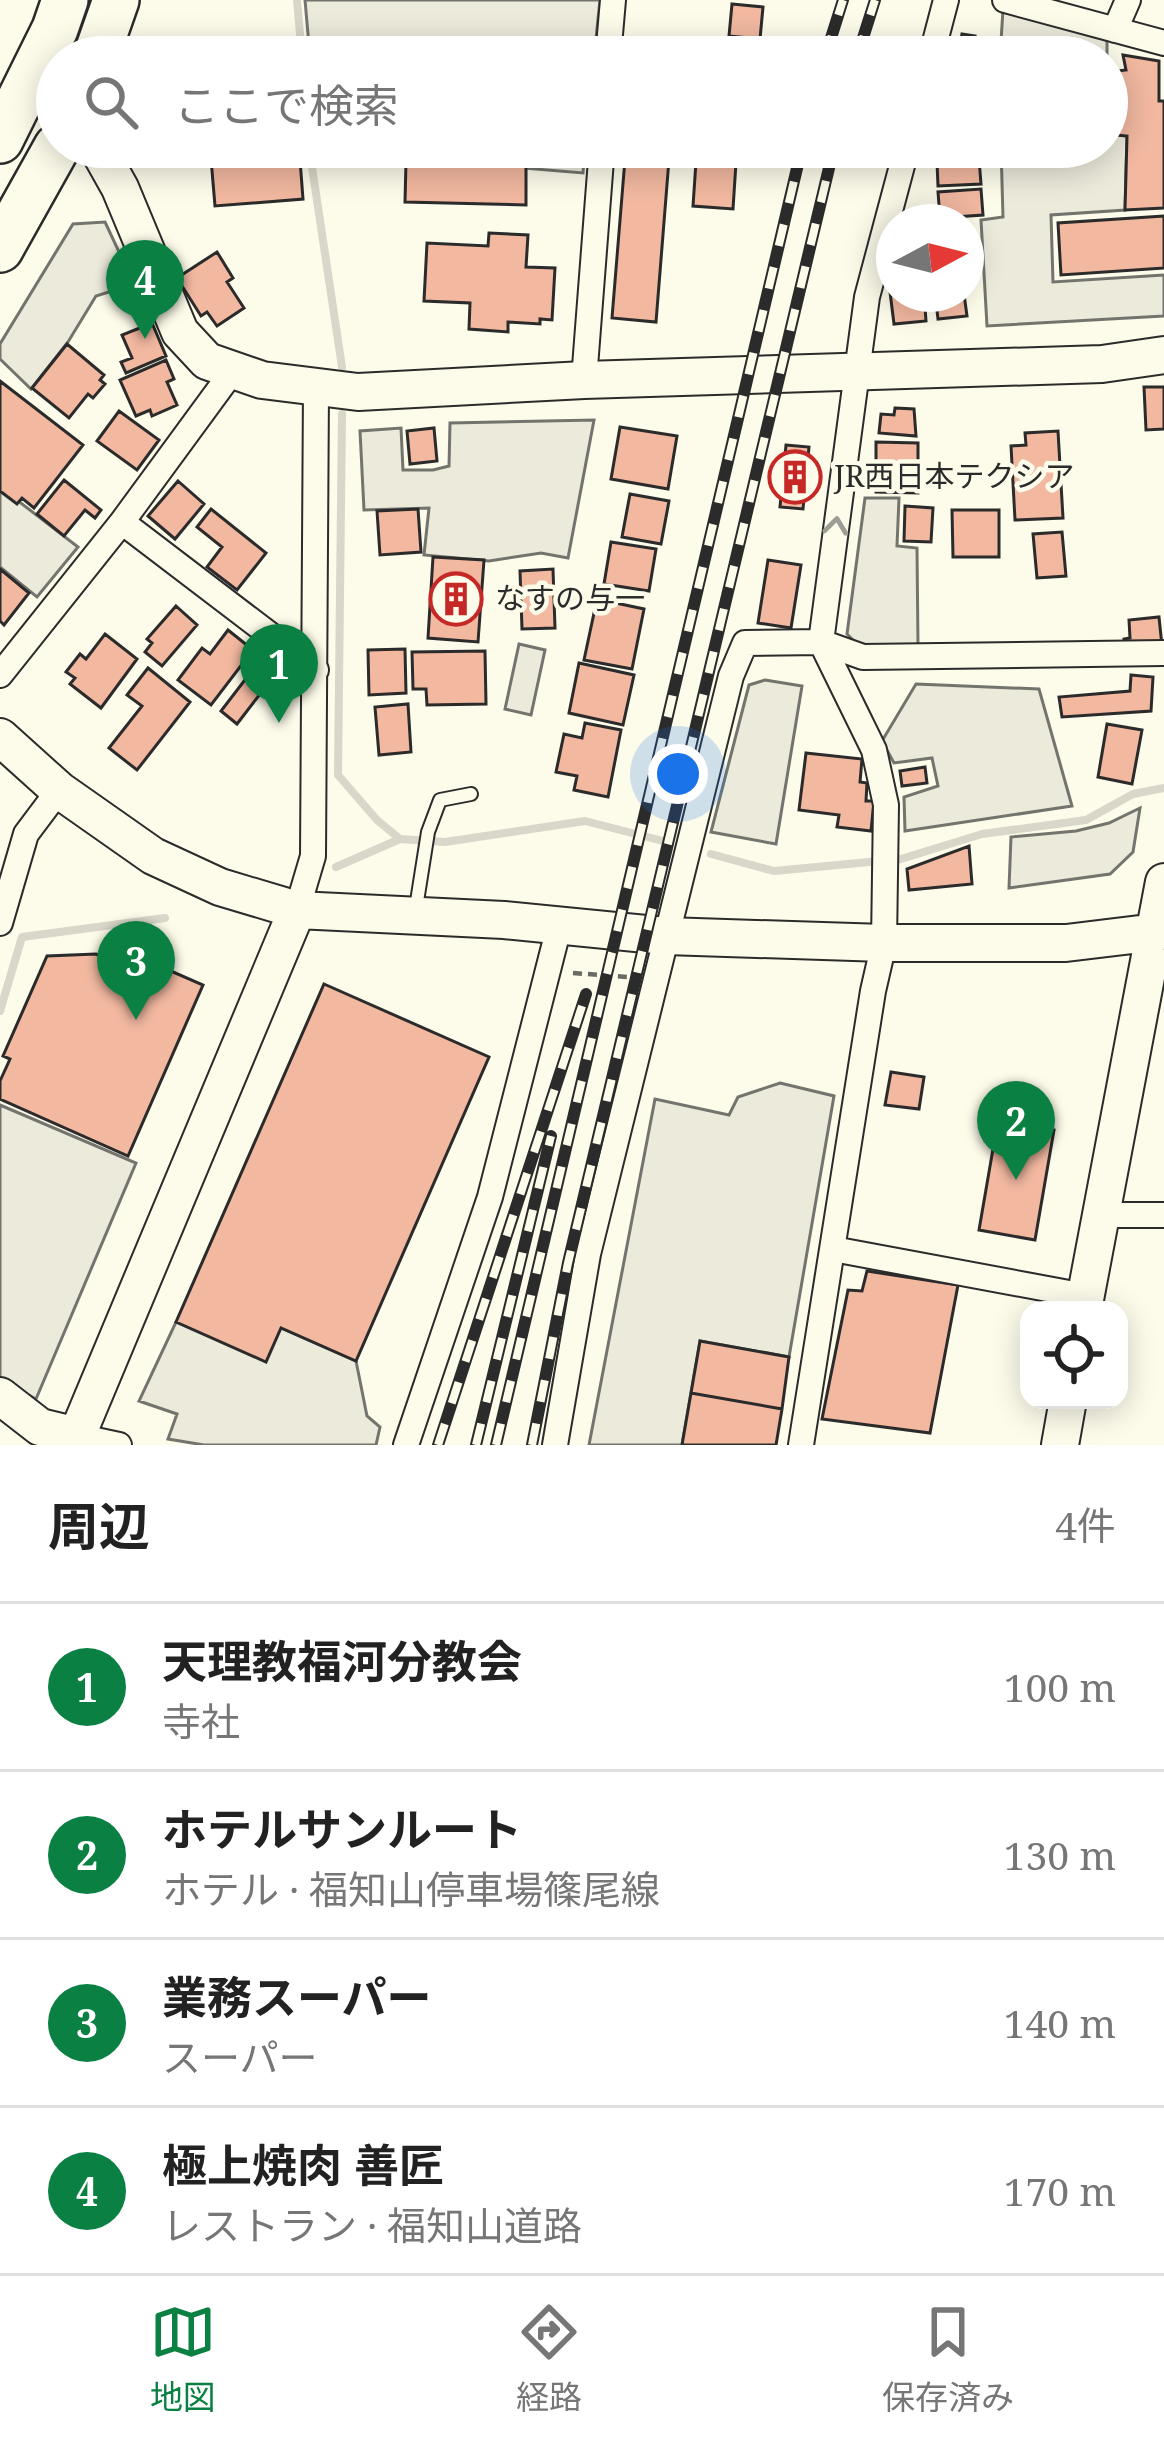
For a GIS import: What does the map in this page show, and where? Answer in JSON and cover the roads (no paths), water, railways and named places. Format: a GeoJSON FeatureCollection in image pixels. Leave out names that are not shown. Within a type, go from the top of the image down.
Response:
{"type":"FeatureCollection","features":[{"type":"Feature","properties":{"kind":"highway"},"geometry":{"type":"LineString","coordinates":[[103,36],[116,0]]}},
{"type":"Feature","properties":{"kind":"highway"},"geometry":{"type":"LineString","coordinates":[[0,140],[36,65]]}},
{"type":"Feature","properties":{"kind":"highway"},"geometry":{"type":"LineString","coordinates":[[0,249],[45,168]]}},
{"type":"Feature","properties":{"kind":"street"},"geometry":{"type":"LineString","coordinates":[[610,36],[613,0]]}},
{"type":"Feature","properties":{"kind":"street"},"geometry":{"type":"LineString","coordinates":[[937,36],[946,0]]}},
{"type":"Feature","properties":{"kind":"street"},"geometry":{"type":"LineString","coordinates":[[1004,0],[1164,43]]}},
{"type":"Feature","properties":{"kind":"street"},"geometry":{"type":"LineString","coordinates":[[1114,30],[1128,0]]}},
{"type":"Feature","properties":{"kind":"street"},"geometry":{"type":"LineString","coordinates":[[109,168],[180,332],[207,361],[232,372],[316,389],[358,392],[584,380],[856,374],[1102,364],[1164,356]]}},
{"type":"Feature","properties":{"kind":"street"},"geometry":{"type":"LineString","coordinates":[[584,380],[600,168]]}},
{"type":"Feature","properties":{"kind":"street"},"geometry":{"type":"LineString","coordinates":[[801,1445],[884,943],[886,805],[874,750],[821,642],[867,297],[901,168]]}},
{"type":"Feature","properties":{"kind":"street"},"geometry":{"type":"LineString","coordinates":[[0,675],[122,523],[232,372]]}},
{"type":"Feature","properties":{"kind":"street"},"geometry":{"type":"LineString","coordinates":[[75,1441],[297,910],[313,856],[316,389]]}},
{"type":"Feature","properties":{"kind":"street"},"geometry":{"type":"LineString","coordinates":[[122,523],[316,670]]}},
{"type":"Feature","properties":{"kind":"street"},"geometry":{"type":"LineString","coordinates":[[555,1445],[587,1254],[731,676],[745,643],[821,642],[863,657],[1164,653]]}},
{"type":"Feature","properties":{"kind":"street"},"geometry":{"type":"LineString","coordinates":[[0,737],[59,790],[153,856],[220,887],[297,910],[667,936],[884,943],[1066,943],[1160,932]]}},
{"type":"Feature","properties":{"kind":"street"},"geometry":{"type":"LineString","coordinates":[[0,923],[26,834],[59,790]]}},
{"type":"Feature","properties":{"kind":"street"},"geometry":{"type":"LineString","coordinates":[[1084,1301],[1160,932],[1164,882]]}},
{"type":"Feature","properties":{"kind":"street"},"geometry":{"type":"LineString","coordinates":[[406,1445],[490,1197],[559,927]]}},
{"type":"Feature","properties":{"kind":"street"},"geometry":{"type":"LineString","coordinates":[[1100,1215],[1164,1215]]}},
{"type":"Feature","properties":{"kind":"street"},"geometry":{"type":"LineString","coordinates":[[832,1249],[1075,1301]]}},
{"type":"Feature","properties":{"kind":"street"},"geometry":{"type":"LineString","coordinates":[[0,1396],[40,1427],[75,1441],[118,1445]]}},
{"type":"Feature","properties":{"kind":"street"},"geometry":{"type":"LineString","coordinates":[[1060,1445],[1066,1409]]}},
{"type":"Feature","properties":{"kind":"lane"},"geometry":{"type":"LineString","coordinates":[[415,915],[428,832],[440,800],[471,794]]}},
{"type":"Feature","properties":{"kind":"waterway"},"geometry":{"type":"LineString","coordinates":[[297,0],[300,36]]}},
{"type":"Feature","properties":{"kind":"waterway"},"geometry":{"type":"LineString","coordinates":[[312,168],[342,367]]}},
{"type":"Feature","properties":{"kind":"waterway"},"geometry":{"type":"LineString","coordinates":[[342,414],[338,775],[400,839],[445,842],[585,821],[667,842]]}},
{"type":"Feature","properties":{"kind":"waterway"},"geometry":{"type":"LineString","coordinates":[[711,854],[774,871],[901,859],[982,834],[1086,820],[1133,794],[1164,788]]}},
{"type":"Feature","properties":{"kind":"waterway"},"geometry":{"type":"LineString","coordinates":[[336,867],[400,839]]}},
{"type":"Feature","properties":{"kind":"waterway"},"geometry":{"type":"LineString","coordinates":[[0,1011],[22,937],[165,918]]}},
{"type":"Feature","properties":{"kind":"railway"},"geometry":{"type":"LineString","coordinates":[[832,36],[843,0]]}},
{"type":"Feature","properties":{"kind":"railway"},"geometry":{"type":"LineString","coordinates":[[864,36],[875,0]]}},
{"type":"Feature","properties":{"kind":"railway"},"geometry":{"type":"LineString","coordinates":[[496,1445],[797,168]]}},
{"type":"Feature","properties":{"kind":"railway"},"geometry":{"type":"LineString","coordinates":[[532,1445],[568,1263],[829,168]]}},
{"type":"Feature","properties":{"kind":"railway"},"geometry":{"type":"LineString","coordinates":[[438,1445],[586,994]]}},
{"type":"Feature","properties":{"kind":"railway"},"geometry":{"type":"LineString","coordinates":[[476,1445],[551,1136]]}},
{"type":"Feature","properties":{"kind":"place","name":"極上焼肉 善匠"},"geometry":{"type":"Point","coordinates":[145,339]}},
{"type":"Feature","properties":{"kind":"place","name":"JR西日本テクシア"},"geometry":{"type":"Point","coordinates":[795,477]}},
{"type":"Feature","properties":{"kind":"place","name":"なすの与一"},"geometry":{"type":"Point","coordinates":[456,599]}},
{"type":"Feature","properties":{"kind":"place","name":"天理教福河分教会"},"geometry":{"type":"Point","coordinates":[279,723]}},
{"type":"Feature","properties":{"kind":"place","name":"業務スーパー"},"geometry":{"type":"Point","coordinates":[136,1020]}},
{"type":"Feature","properties":{"kind":"place","name":"ホテルサンルート"},"geometry":{"type":"Point","coordinates":[1016,1180]}}]}
